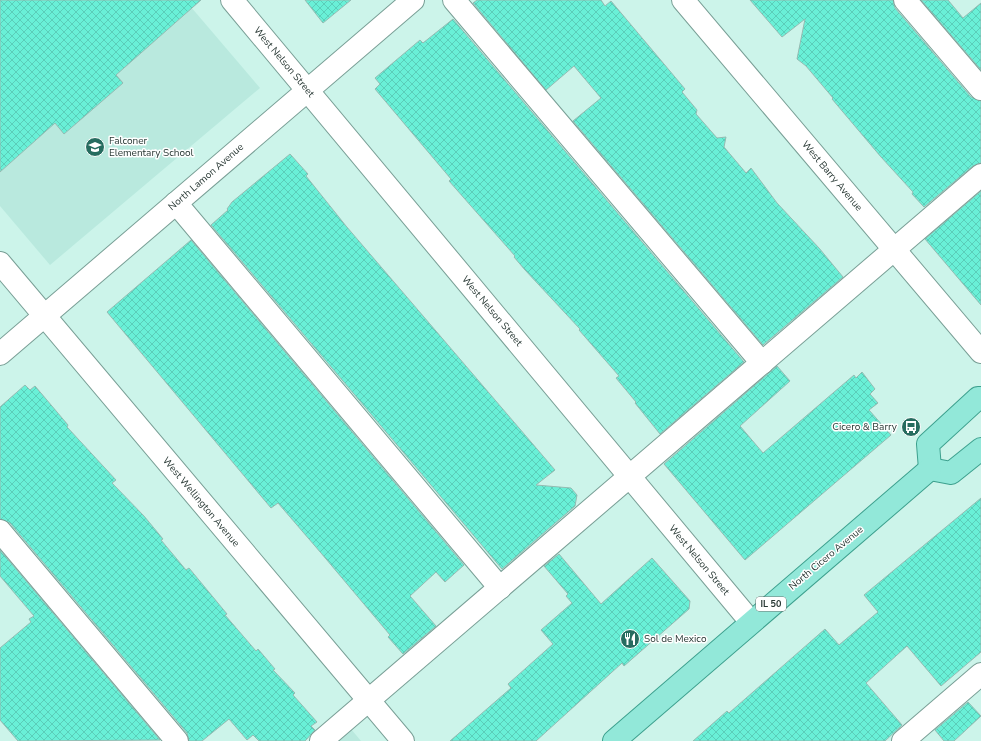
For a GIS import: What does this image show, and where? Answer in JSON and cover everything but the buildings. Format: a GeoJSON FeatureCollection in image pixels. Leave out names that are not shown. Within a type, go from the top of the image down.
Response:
{"type":"FeatureCollection","features":[{"type":"Feature","properties":{"kind":"main road"},"geometry":{"type":"LineString","coordinates":[[981,398],[978,398],[928,444],[930,469],[951,473],[981,450]]}},
{"type":"Feature","properties":{"kind":"main road","name":"North Cicero Avenue"},"geometry":{"type":"LineString","coordinates":[[614,741],[930,469]]}},
{"type":"Feature","properties":{"kind":"street","name":"West Nelson Street"},"geometry":{"type":"LineString","coordinates":[[232,0],[751,622]]}},
{"type":"Feature","properties":{"kind":"street","name":"North Lamon Avenue"},"geometry":{"type":"LineString","coordinates":[[0,354],[413,0]]}},
{"type":"Feature","properties":{"kind":"street"},"geometry":{"type":"LineString","coordinates":[[454,0],[762,363]]}},
{"type":"Feature","properties":{"kind":"street","name":"West Barry Avenue"},"geometry":{"type":"LineString","coordinates":[[683,0],[981,352]]}},
{"type":"Feature","properties":{"kind":"street"},"geometry":{"type":"LineString","coordinates":[[906,0],[981,89]]}},
{"type":"Feature","properties":{"kind":"street"},"geometry":{"type":"LineString","coordinates":[[321,741],[981,175]]}},
{"type":"Feature","properties":{"kind":"street"},"geometry":{"type":"LineString","coordinates":[[176,203],[500,588]]}},
{"type":"Feature","properties":{"kind":"street","name":"West Wellington Avenue"},"geometry":{"type":"LineString","coordinates":[[0,263],[403,741]]}},
{"type":"Feature","properties":{"kind":"street"},"geometry":{"type":"LineString","coordinates":[[0,531],[177,741]]}},
{"type":"Feature","properties":{"kind":"street"},"geometry":{"type":"LineString","coordinates":[[903,741],[981,674]]}},
{"type":"Feature","properties":{"kind":"shaded area","name":"Falconer Elementary School"},"geometry":{"type":"Polygon","coordinates":[[[0,0],[185,0],[260,88],[50,265],[0,206],[0,0]]]}},
{"type":"Feature","properties":{"kind":"shaded area"},"geometry":{"type":"Polygon","coordinates":[[[351,729],[361,741],[337,741],[351,729]]]}},
{"type":"Feature","properties":{"kind":"place","name":"Falconer Elementary School"},"geometry":{"type":"Point","coordinates":[95,147]}},
{"type":"Feature","properties":{"kind":"place","name":"Cicero & Barry"},"geometry":{"type":"Point","coordinates":[911,427]}},
{"type":"Feature","properties":{"kind":"place","name":"Sol de Mexico"},"geometry":{"type":"Point","coordinates":[630,639]}}]}
